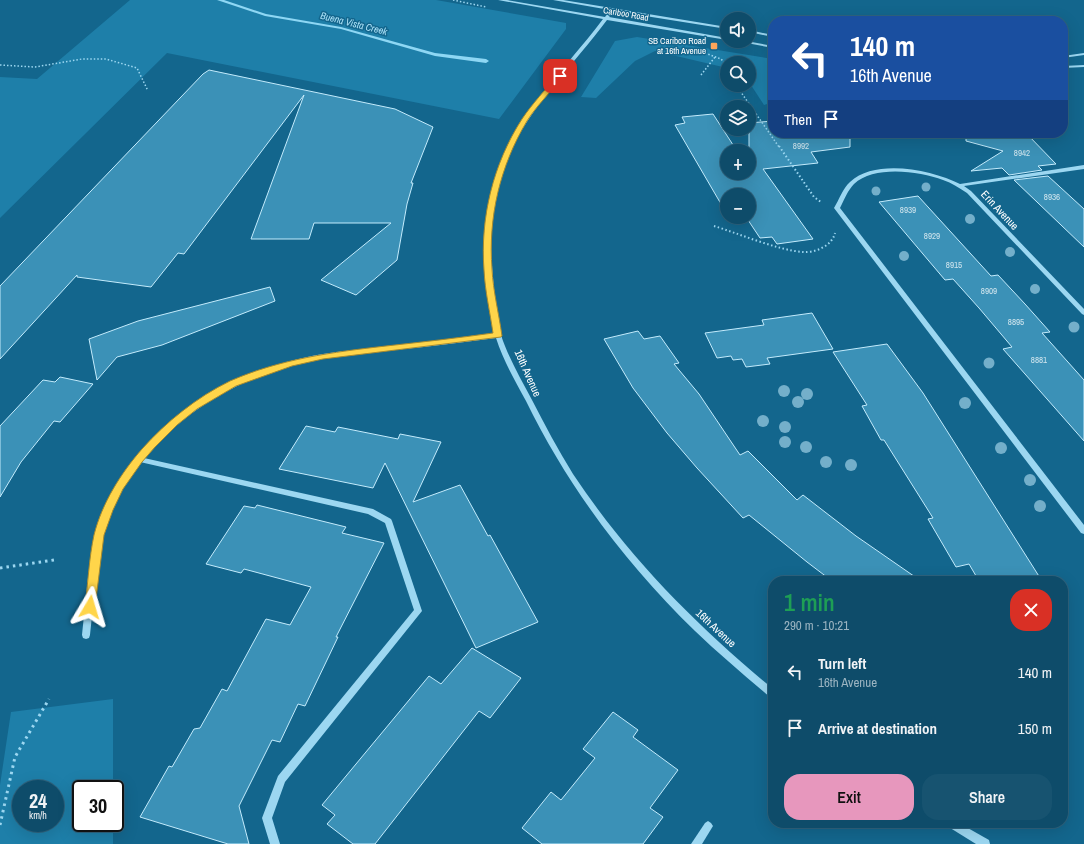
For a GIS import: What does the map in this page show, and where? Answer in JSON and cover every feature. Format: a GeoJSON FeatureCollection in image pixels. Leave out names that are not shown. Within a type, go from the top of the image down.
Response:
{"type":"FeatureCollection","features":[{"type":"Feature","properties":{"kind":"street","name":"Cariboo Road"},"geometry":{"type":"LineString","coordinates":[[500,0],[720,38]]}},
{"type":"Feature","properties":{"kind":"street","name":"Cariboo Road"},"geometry":{"type":"LineString","coordinates":[[555,0],[720,27]]}},
{"type":"Feature","properties":{"kind":"street","name":"16th Avenue"},"geometry":{"type":"LineString","coordinates":[[612,10],[524,120],[501,165],[490,208],[487,241],[488,270],[498,336],[549,443],[589,504],[613,537],[651,580],[708,638],[768,690]]}},
{"type":"Feature","properties":{"kind":"street"},"geometry":{"type":"LineString","coordinates":[[756,32],[768,35]]}},
{"type":"Feature","properties":{"kind":"street"},"geometry":{"type":"LineString","coordinates":[[756,44],[768,46]]}},
{"type":"Feature","properties":{"kind":"street"},"geometry":{"type":"LineString","coordinates":[[1068,56],[1084,54]]}},
{"type":"Feature","properties":{"kind":"street"},"geometry":{"type":"LineString","coordinates":[[1068,68],[1084,66]]}},
{"type":"Feature","properties":{"kind":"street"},"geometry":{"type":"LineString","coordinates":[[962,185],[1084,167]]}},
{"type":"Feature","properties":{"kind":"street","name":"Erin Avenue"},"geometry":{"type":"LineString","coordinates":[[837,208],[853,182],[877,171],[919,171],[962,185],[1084,313]]}},
{"type":"Feature","properties":{"kind":"street"},"geometry":{"type":"LineString","coordinates":[[837,208],[1084,531]]}},
{"type":"Feature","properties":{"kind":"street"},"geometry":{"type":"LineString","coordinates":[[86,635],[99,535],[108,510],[119,487],[138,459],[174,423],[194,407],[233,384],[290,364],[323,356],[498,336]]}},
{"type":"Feature","properties":{"kind":"street"},"geometry":{"type":"LineString","coordinates":[[138,459],[370,510],[388,521],[418,611],[281,779],[267,818],[275,844]]}},
{"type":"Feature","properties":{"kind":"street"},"geometry":{"type":"LineString","coordinates":[[696,844],[708,826]]}},
{"type":"Feature","properties":{"kind":"street"},"geometry":{"type":"LineString","coordinates":[[958,828],[985,844]]}},
{"type":"Feature","properties":{"kind":"path"},"geometry":{"type":"LineString","coordinates":[[701,75],[715,57]]}},
{"type":"Feature","properties":{"kind":"path"},"geometry":{"type":"LineString","coordinates":[[0,66],[35,67],[82,59],[106,59],[137,68],[148,90]]}},
{"type":"Feature","properties":{"kind":"path"},"geometry":{"type":"LineString","coordinates":[[741,92],[768,131]]}},
{"type":"Feature","properties":{"kind":"path"},"geometry":{"type":"LineString","coordinates":[[773,138],[814,197],[828,206],[837,208]]}},
{"type":"Feature","properties":{"kind":"path"},"geometry":{"type":"LineString","coordinates":[[714,226],[790,250],[805,252],[821,249],[834,238],[837,228]]}},
{"type":"Feature","properties":{"kind":"path"},"geometry":{"type":"LineString","coordinates":[[0,568],[54,560]]}},
{"type":"Feature","properties":{"kind":"path"},"geometry":{"type":"LineString","coordinates":[[0,825],[15,757],[49,699]]}},
{"type":"Feature","properties":{"kind":"shaded area"},"geometry":{"type":"Polygon","coordinates":[[[130,0],[436,0],[566,23],[566,29],[499,119],[167,53],[0,218],[0,77],[37,79],[130,0]]]}},
{"type":"Feature","properties":{"kind":"shaded area"},"geometry":{"type":"Polygon","coordinates":[[[637,37],[754,56],[720,56],[720,66],[655,51],[635,61],[596,98],[581,97],[615,41],[637,37]]]}},
{"type":"Feature","properties":{"kind":"shaded area"},"geometry":{"type":"Polygon","coordinates":[[[756,56],[768,58],[768,104],[764,105],[756,92],[756,56]]]}},
{"type":"Feature","properties":{"kind":"shaded area"},"geometry":{"type":"Polygon","coordinates":[[[113,699],[113,780],[72,780],[72,832],[113,832],[113,844],[0,844],[0,785],[11,712],[113,699]]]}},
{"type":"Feature","properties":{"kind":"building"},"geometry":{"type":"Polygon","coordinates":[[[209,70],[395,109],[433,127],[411,183],[413,183],[407,204],[397,260],[356,295],[321,280],[391,223],[314,223],[309,239],[251,239],[304,95],[184,254],[178,253],[151,287],[77,277],[77,275],[0,359],[0,286],[203,74],[209,70]]]}},
{"type":"Feature","properties":{"kind":"building"},"geometry":{"type":"Polygon","coordinates":[[[713,114],[720,125],[720,136],[727,136],[732,144],[720,144],[720,180],[756,180],[756,144],[749,144],[749,136],[756,136],[756,122],[768,121],[768,138],[850,138],[850,147],[811,152],[818,163],[763,169],[813,239],[777,244],[772,237],[760,238],[751,224],[756,224],[756,188],[720,188],[720,202],[675,125],[685,123],[682,117],[713,114]]]}},
{"type":"Feature","properties":{"kind":"building"},"geometry":{"type":"Polygon","coordinates":[[[966,138],[1031,138],[1056,164],[1038,166],[1042,170],[1009,175],[1002,168],[971,171],[1003,151],[966,141],[966,138]]]}},
{"type":"Feature","properties":{"kind":"building"},"geometry":{"type":"Polygon","coordinates":[[[1048,176],[1084,209],[1084,247],[1014,180],[1048,176]]]}},
{"type":"Feature","properties":{"kind":"building"},"geometry":{"type":"Polygon","coordinates":[[[918,196],[991,276],[998,275],[1025,304],[1050,332],[1042,333],[1084,380],[1084,441],[1003,349],[1012,347],[979,308],[953,279],[945,280],[879,202],[918,196]]]}},
{"type":"Feature","properties":{"kind":"building"},"geometry":{"type":"Polygon","coordinates":[[[270,287],[275,301],[162,345],[117,357],[97,380],[89,339],[138,321],[270,287]]]}},
{"type":"Feature","properties":{"kind":"building"},"geometry":{"type":"Polygon","coordinates":[[[812,313],[833,349],[767,358],[770,364],[746,367],[742,359],[733,360],[731,356],[717,358],[705,333],[764,325],[762,320],[812,313]]]}},
{"type":"Feature","properties":{"kind":"building"},"geometry":{"type":"Polygon","coordinates":[[[638,331],[644,339],[660,336],[679,363],[674,364],[699,394],[740,455],[748,451],[797,500],[803,495],[856,536],[914,576],[825,576],[749,515],[743,518],[667,433],[633,388],[604,339],[638,331]]]}},
{"type":"Feature","properties":{"kind":"building"},"geometry":{"type":"Polygon","coordinates":[[[887,344],[923,393],[1039,576],[976,576],[969,564],[956,567],[928,519],[933,518],[884,440],[881,440],[862,406],[867,405],[833,352],[887,344]]]}},
{"type":"Feature","properties":{"kind":"building"},"geometry":{"type":"Polygon","coordinates":[[[60,377],[93,384],[60,422],[54,421],[21,462],[0,497],[0,426],[43,380],[55,382],[60,377]]]}},
{"type":"Feature","properties":{"kind":"building"},"geometry":{"type":"Polygon","coordinates":[[[306,426],[335,432],[338,427],[398,439],[400,434],[441,442],[413,502],[460,485],[488,536],[490,535],[538,622],[476,648],[385,463],[373,488],[279,469],[306,426]]]}},
{"type":"Feature","properties":{"kind":"building"},"geometry":{"type":"Polygon","coordinates":[[[257,505],[346,527],[342,533],[384,543],[336,637],[338,637],[305,706],[298,704],[280,742],[272,740],[239,806],[249,844],[228,844],[140,817],[169,766],[172,767],[194,729],[200,728],[222,689],[227,691],[266,619],[290,625],[311,587],[244,569],[241,573],[206,564],[244,506],[255,508],[257,505]]]}},
{"type":"Feature","properties":{"kind":"building"},"geometry":{"type":"Polygon","coordinates":[[[472,648],[521,678],[490,718],[479,711],[375,844],[353,844],[327,824],[335,815],[322,805],[429,676],[441,684],[472,648]]]}},
{"type":"Feature","properties":{"kind":"building"},"geometry":{"type":"Polygon","coordinates":[[[613,712],[638,730],[633,737],[678,770],[650,808],[663,817],[643,844],[542,844],[522,828],[551,792],[561,800],[595,758],[583,749],[613,712]]]}},
{"type":"Feature","properties":{"kind":"waterway","name":"Buena Vista Creek"},"geometry":{"type":"LineString","coordinates":[[219,0],[265,15],[341,28],[435,54],[486,61]]}},
{"type":"Feature","properties":{"kind":"place","name":"SB Cariboo Road at 16th Avenue"},"geometry":{"type":"Point","coordinates":[714,46]}},
{"type":"Feature","properties":{"kind":"route"},"geometry":{"type":"LineString","coordinates":[[90,607],[99,535],[108,510],[119,487],[138,459],[152,444],[174,423],[194,407],[233,384],[290,364],[323,356],[498,336],[488,270],[487,241],[489,215],[494,189],[501,165],[524,120],[560,76]]}}]}
